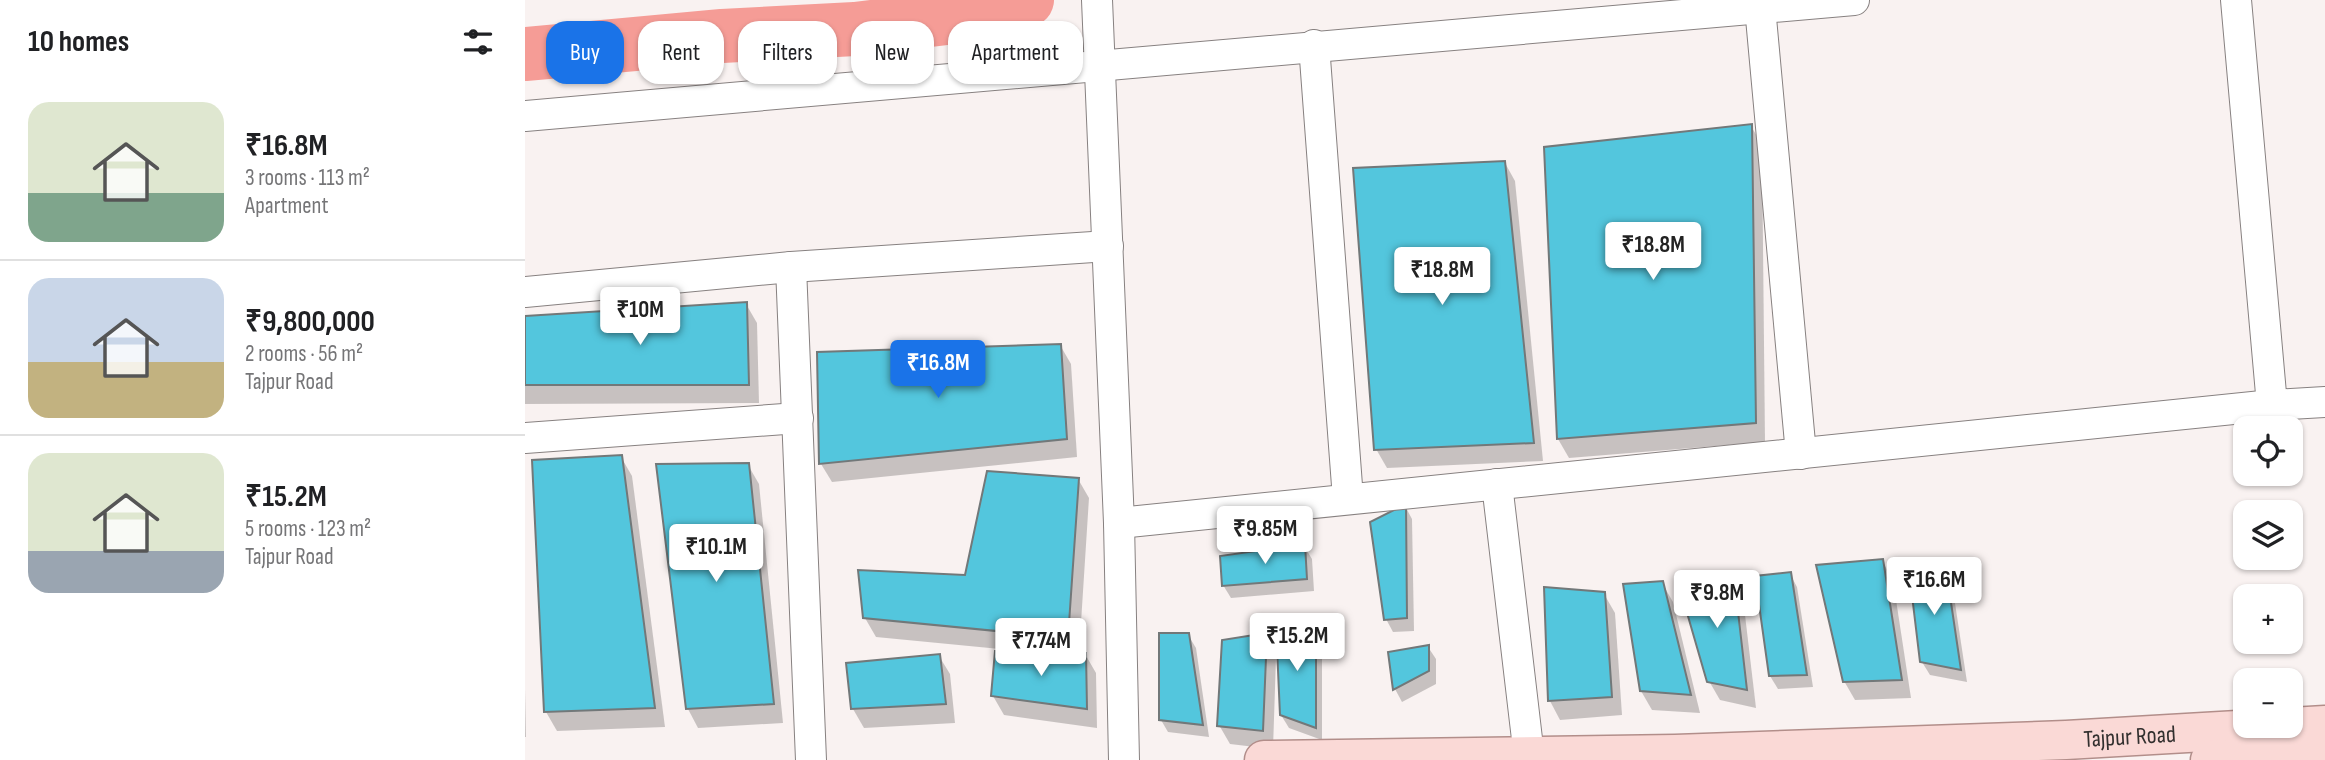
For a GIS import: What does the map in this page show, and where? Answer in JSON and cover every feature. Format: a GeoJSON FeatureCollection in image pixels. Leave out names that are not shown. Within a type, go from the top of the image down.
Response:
{"type":"FeatureCollection","features":[{"type":"Feature","properties":{"kind":"main road","name":"Tajpur Road"},"geometry":{"type":"LineString","coordinates":[[1264,760],[1675,754],[2066,740],[2325,725]]}},
{"type":"Feature","properties":{"kind":"main road","name":"Tajpur Road"},"geometry":{"type":"LineString","coordinates":[[2210,760],[2325,754]]}},
{"type":"Feature","properties":{"kind":"street"},"geometry":{"type":"LineString","coordinates":[[1097,0],[1119,523],[1124,760]]}},
{"type":"Feature","properties":{"kind":"street"},"geometry":{"type":"LineString","coordinates":[[525,116],[1100,54],[1314,45],[1854,0]]}},
{"type":"Feature","properties":{"kind":"street"},"geometry":{"type":"LineString","coordinates":[[2236,0],[2272,405]]}},
{"type":"Feature","properties":{"kind":"street"},"geometry":{"type":"LineString","coordinates":[[1760,7],[1801,454]]}},
{"type":"Feature","properties":{"kind":"street"},"geometry":{"type":"LineString","coordinates":[[1314,45],[1348,499]]}},
{"type":"Feature","properties":{"kind":"street"},"geometry":{"type":"LineString","coordinates":[[525,292],[792,267],[1108,246]]}},
{"type":"Feature","properties":{"kind":"street"},"geometry":{"type":"LineString","coordinates":[[792,267],[811,760]]}},
{"type":"Feature","properties":{"kind":"street"},"geometry":{"type":"LineString","coordinates":[[1119,523],[2272,405],[2325,402]]}},
{"type":"Feature","properties":{"kind":"street"},"geometry":{"type":"LineString","coordinates":[[525,438],[797,418]]}},
{"type":"Feature","properties":{"kind":"street"},"geometry":{"type":"LineString","coordinates":[[1497,484],[1529,756]]}},
{"type":"Feature","properties":{"kind":"building"},"geometry":{"type":"Polygon","coordinates":[[[1752,124],[1756,423],[1557,439],[1544,147],[1752,124]]]}},
{"type":"Feature","properties":{"kind":"building"},"geometry":{"type":"Polygon","coordinates":[[[1505,161],[1534,443],[1374,450],[1353,168],[1505,161]]]}},
{"type":"Feature","properties":{"kind":"building"},"geometry":{"type":"Polygon","coordinates":[[[747,302],[749,385],[525,385],[525,316],[747,302]]]}},
{"type":"Feature","properties":{"kind":"building"},"geometry":{"type":"Polygon","coordinates":[[[1061,344],[1067,439],[819,464],[817,352],[1061,344]]]}},
{"type":"Feature","properties":{"kind":"building"},"geometry":{"type":"Polygon","coordinates":[[[622,455],[655,708],[544,712],[532,460],[622,455]]]}},
{"type":"Feature","properties":{"kind":"building"},"geometry":{"type":"Polygon","coordinates":[[[749,463],[774,704],[686,709],[656,464],[749,463]]]}},
{"type":"Feature","properties":{"kind":"building"},"geometry":{"type":"Polygon","coordinates":[[[987,471],[1079,478],[1068,638],[863,618],[858,570],[965,575],[987,471]]]}},
{"type":"Feature","properties":{"kind":"building"},"geometry":{"type":"Polygon","coordinates":[[[1406,504],[1407,618],[1384,620],[1370,522],[1406,504]]]}},
{"type":"Feature","properties":{"kind":"building"},"geometry":{"type":"Polygon","coordinates":[[[1305,544],[1307,579],[1222,586],[1220,556],[1305,544]]]}},
{"type":"Feature","properties":{"kind":"building"},"geometry":{"type":"Polygon","coordinates":[[[1883,559],[1902,680],[1843,682],[1816,565],[1883,559]]]}},
{"type":"Feature","properties":{"kind":"building"},"geometry":{"type":"Polygon","coordinates":[[[1945,562],[1961,670],[1920,662],[1909,570],[1945,562]]]}},
{"type":"Feature","properties":{"kind":"building"},"geometry":{"type":"Polygon","coordinates":[[[1791,572],[1807,675],[1769,676],[1755,576],[1791,572]]]}},
{"type":"Feature","properties":{"kind":"building"},"geometry":{"type":"Polygon","coordinates":[[[1734,577],[1747,690],[1707,682],[1679,585],[1734,577]]]}},
{"type":"Feature","properties":{"kind":"building"},"geometry":{"type":"Polygon","coordinates":[[[1663,581],[1691,695],[1640,691],[1623,584],[1663,581]]]}},
{"type":"Feature","properties":{"kind":"building"},"geometry":{"type":"Polygon","coordinates":[[[1544,587],[1605,592],[1612,697],[1548,701],[1544,587]]]}},
{"type":"Feature","properties":{"kind":"building"},"geometry":{"type":"Polygon","coordinates":[[[1276,625],[1316,627],[1316,728],[1280,715],[1276,625]]]}},
{"type":"Feature","properties":{"kind":"building"},"geometry":{"type":"Polygon","coordinates":[[[1159,633],[1189,633],[1203,725],[1159,720],[1159,633]]]}},
{"type":"Feature","properties":{"kind":"building"},"geometry":{"type":"Polygon","coordinates":[[[1267,633],[1263,731],[1217,726],[1222,640],[1267,633]]]}},
{"type":"Feature","properties":{"kind":"building"},"geometry":{"type":"Polygon","coordinates":[[[1429,645],[1429,671],[1393,690],[1388,652],[1429,645]]]}},
{"type":"Feature","properties":{"kind":"building"},"geometry":{"type":"Polygon","coordinates":[[[995,651],[1086,653],[1087,709],[991,696],[995,651]]]}},
{"type":"Feature","properties":{"kind":"building"},"geometry":{"type":"Polygon","coordinates":[[[940,654],[946,704],[851,709],[846,663],[940,654]]]}},
{"type":"Feature","properties":{"kind":"waterway"},"geometry":{"type":"LineString","coordinates":[[525,54],[722,36],[855,29],[955,17],[1027,0]]}}]}
